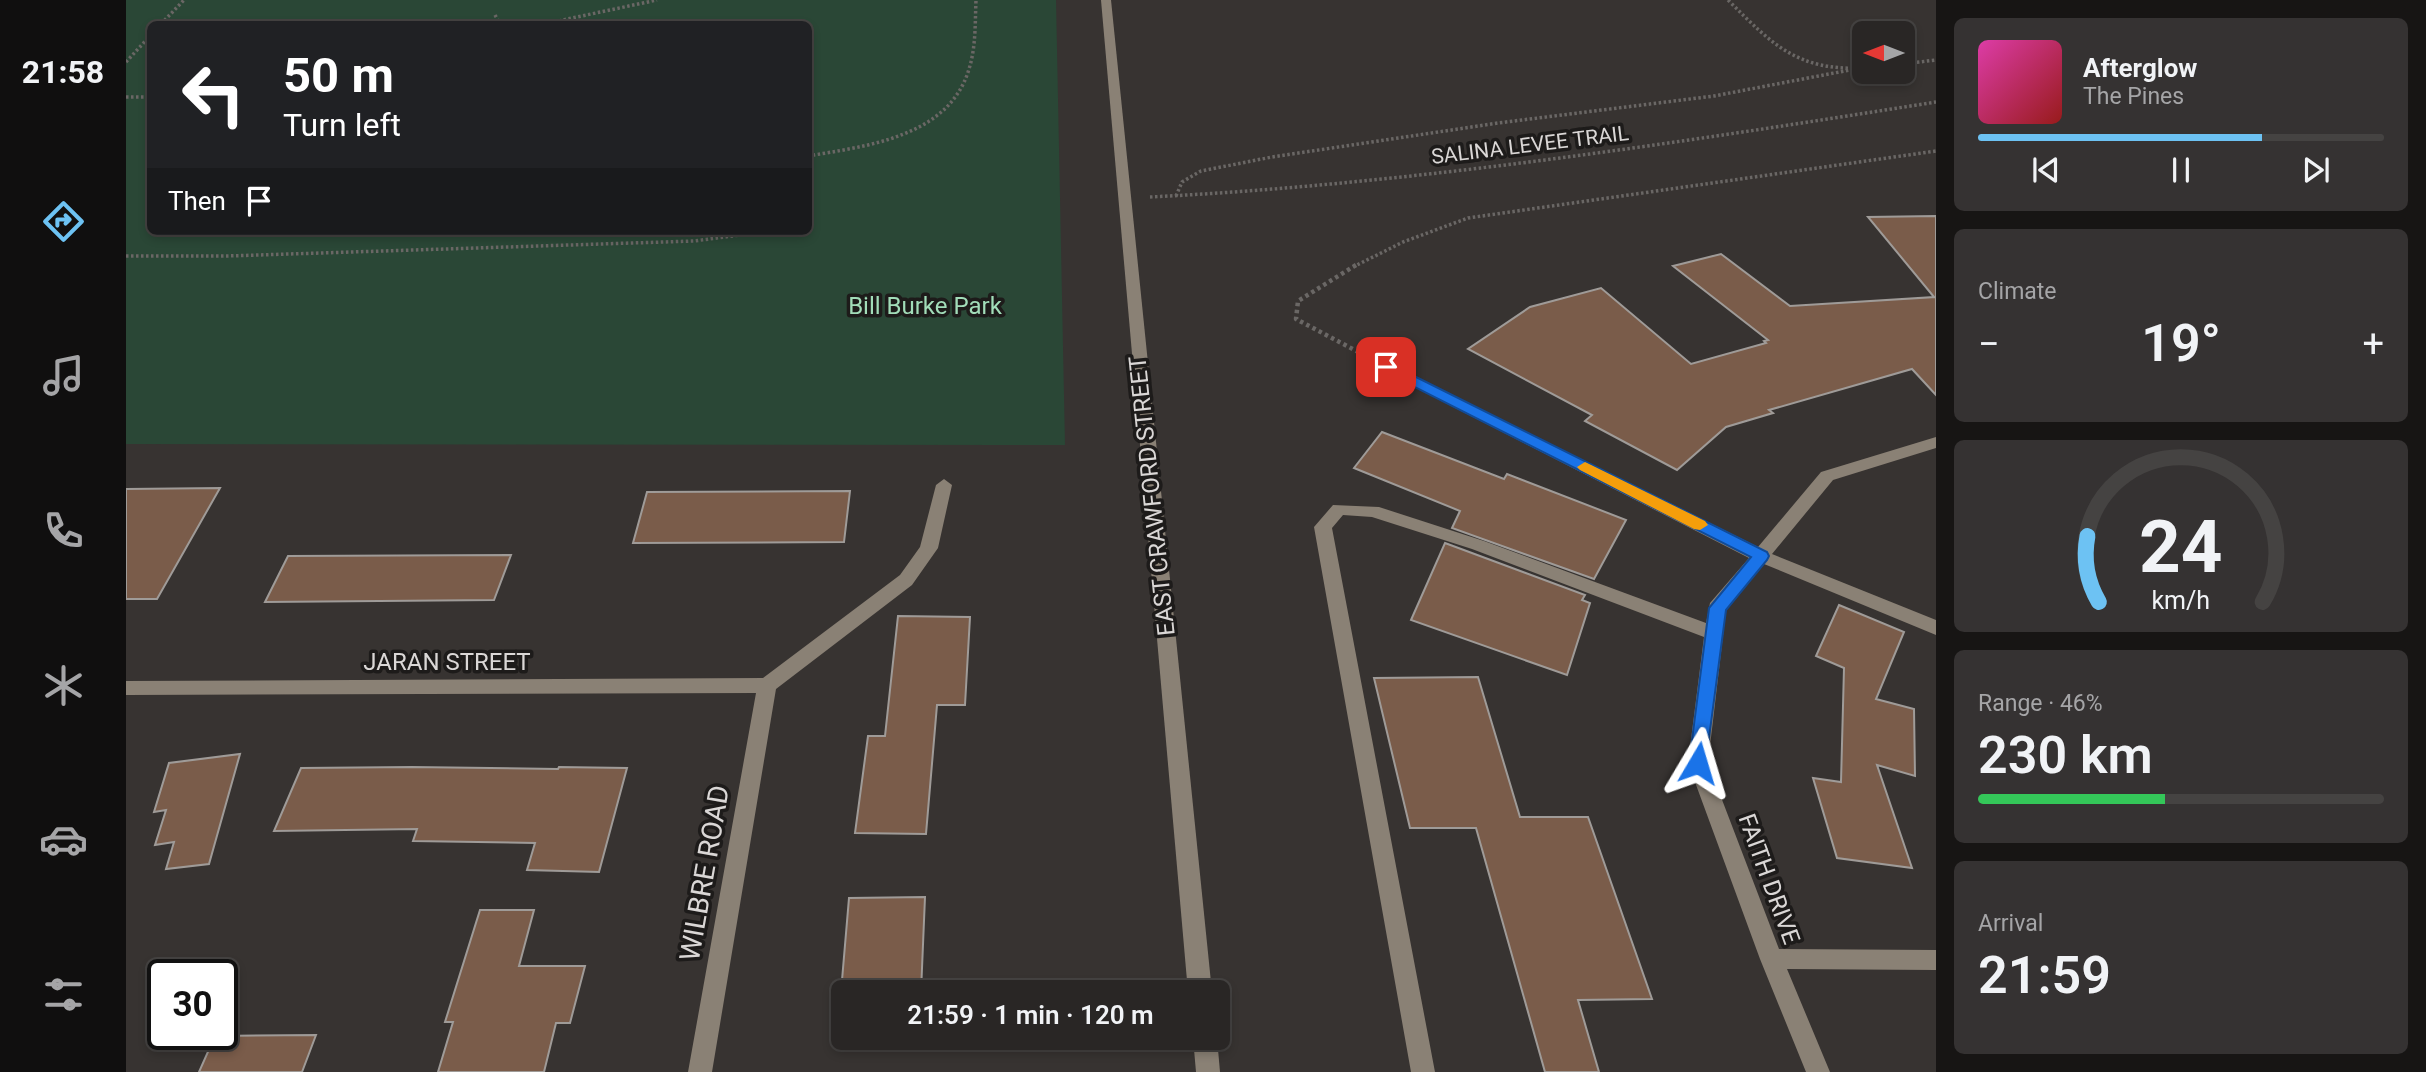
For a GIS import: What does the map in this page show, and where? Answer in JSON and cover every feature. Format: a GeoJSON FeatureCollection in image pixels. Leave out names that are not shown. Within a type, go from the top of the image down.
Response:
{"type":"FeatureCollection","features":[{"type":"Feature","properties":{"kind":"street","name":"EAST CRAWFORD STREET"},"geometry":{"type":"LineString","coordinates":[[1106,0],[1199,980]]}},
{"type":"Feature","properties":{"kind":"street"},"geometry":{"type":"LineString","coordinates":[[1386,367],[1761,556],[1936,628]]}},
{"type":"Feature","properties":{"kind":"street","name":"FAITH DRIVE"},"geometry":{"type":"LineString","coordinates":[[1818,1072],[1771,959],[1698,763],[1717,608],[1827,476],[1936,442]]}},
{"type":"Feature","properties":{"kind":"street"},"geometry":{"type":"LineString","coordinates":[[767,685],[906,580],[929,548],[944,485]]}},
{"type":"Feature","properties":{"kind":"street"},"geometry":{"type":"LineString","coordinates":[[1423,1072],[1323,527],[1339,509],[1373,511],[1478,545],[1714,634]]}},
{"type":"Feature","properties":{"kind":"street","name":"JARAN STREET"},"geometry":{"type":"LineString","coordinates":[[126,688],[767,685]]}},
{"type":"Feature","properties":{"kind":"street","name":"WILBRE ROAD"},"geometry":{"type":"LineString","coordinates":[[700,1072],[767,685]]}},
{"type":"Feature","properties":{"kind":"street"},"geometry":{"type":"LineString","coordinates":[[1771,959],[1936,960]]}},
{"type":"Feature","properties":{"kind":"street"},"geometry":{"type":"LineString","coordinates":[[1206,1050],[1208,1072]]}},
{"type":"Feature","properties":{"kind":"path"},"geometry":{"type":"LineString","coordinates":[[164,21],[184,0]]}},
{"type":"Feature","properties":{"kind":"path"},"geometry":{"type":"LineString","coordinates":[[558,21],[657,0]]}},
{"type":"Feature","properties":{"kind":"path"},"geometry":{"type":"LineString","coordinates":[[812,155],[900,137],[945,111],[962,88],[974,47],[976,0]]}},
{"type":"Feature","properties":{"kind":"path"},"geometry":{"type":"LineString","coordinates":[[1728,0],[1775,47],[1795,59],[1852,68]]}},
{"type":"Feature","properties":{"kind":"path"},"geometry":{"type":"LineString","coordinates":[[495,15],[498,21]]}},
{"type":"Feature","properties":{"kind":"path"},"geometry":{"type":"LineString","coordinates":[[126,62],[147,39]]}},
{"type":"Feature","properties":{"kind":"path"},"geometry":{"type":"LineString","coordinates":[[1915,62],[1936,60]]}},
{"type":"Feature","properties":{"kind":"path"},"geometry":{"type":"LineString","coordinates":[[1176,196],[1182,182],[1201,171],[1272,157],[1499,123],[1714,96],[1852,70]]}},
{"type":"Feature","properties":{"kind":"path"},"geometry":{"type":"LineString","coordinates":[[126,97],[147,97]]}},
{"type":"Feature","properties":{"kind":"path","name":"SALINA LEVEE TRAIL"},"geometry":{"type":"LineString","coordinates":[[1125,198],[1353,181],[1610,153],[1936,102]]}},
{"type":"Feature","properties":{"kind":"path"},"geometry":{"type":"LineString","coordinates":[[1386,367],[1296,319],[1298,301],[1381,253],[1440,225],[1479,216],[1936,151]]}},
{"type":"Feature","properties":{"kind":"path"},"geometry":{"type":"LineString","coordinates":[[126,256],[227,256],[694,241],[740,235]]}},
{"type":"Feature","properties":{"kind":"green space","name":"Bill Burke Park"},"geometry":{"type":"Polygon","coordinates":[[[126,0],[1056,0],[1065,445],[126,444],[126,0]]]}},
{"type":"Feature","properties":{"kind":"building"},"geometry":{"type":"Polygon","coordinates":[[[1936,216],[1936,395],[1912,369],[1769,410],[1773,413],[1726,427],[1677,470],[1585,421],[1592,415],[1468,349],[1530,307],[1601,288],[1691,364],[1766,343],[1764,341],[1768,340],[1673,266],[1721,254],[1790,306],[1934,297],[1868,217],[1936,216]]]}},
{"type":"Feature","properties":{"kind":"building"},"geometry":{"type":"Polygon","coordinates":[[[1382,432],[1504,479],[1507,474],[1626,520],[1594,579],[1452,528],[1460,511],[1354,468],[1382,432]]]}},
{"type":"Feature","properties":{"kind":"building"},"geometry":{"type":"Polygon","coordinates":[[[220,488],[157,599],[126,599],[126,489],[220,488]]]}},
{"type":"Feature","properties":{"kind":"building"},"geometry":{"type":"Polygon","coordinates":[[[850,491],[844,542],[633,543],[647,492],[850,491]]]}},
{"type":"Feature","properties":{"kind":"building"},"geometry":{"type":"Polygon","coordinates":[[[1445,543],[1585,595],[1582,600],[1590,603],[1567,675],[1411,620],[1445,543]]]}},
{"type":"Feature","properties":{"kind":"building"},"geometry":{"type":"Polygon","coordinates":[[[511,555],[494,600],[265,602],[288,556],[511,555]]]}},
{"type":"Feature","properties":{"kind":"building"},"geometry":{"type":"Polygon","coordinates":[[[1839,605],[1904,632],[1876,699],[1914,709],[1915,776],[1877,765],[1912,868],[1837,858],[1813,778],[1841,782],[1844,668],[1816,656],[1839,605]]]}},
{"type":"Feature","properties":{"kind":"building"},"geometry":{"type":"Polygon","coordinates":[[[898,616],[970,617],[965,705],[937,705],[926,834],[855,833],[868,736],[885,736],[898,616]]]}},
{"type":"Feature","properties":{"kind":"building"},"geometry":{"type":"Polygon","coordinates":[[[1478,677],[1520,817],[1588,817],[1652,999],[1578,1000],[1599,1072],[1545,1072],[1476,828],[1410,828],[1374,678],[1478,677]]]}},
{"type":"Feature","properties":{"kind":"building"},"geometry":{"type":"Polygon","coordinates":[[[240,754],[209,864],[166,869],[174,842],[155,845],[166,810],[154,812],[169,763],[240,754]]]}},
{"type":"Feature","properties":{"kind":"building"},"geometry":{"type":"Polygon","coordinates":[[[301,768],[627,768],[599,872],[527,870],[535,843],[413,841],[417,829],[274,831],[301,768]]]}},
{"type":"Feature","properties":{"kind":"building"},"geometry":{"type":"Polygon","coordinates":[[[925,897],[922,980],[842,980],[849,898],[925,897]]]}},
{"type":"Feature","properties":{"kind":"building"},"geometry":{"type":"Polygon","coordinates":[[[480,910],[534,910],[519,966],[585,966],[570,1023],[556,1023],[544,1072],[438,1072],[453,1022],[445,1022],[480,910]]]}},
{"type":"Feature","properties":{"kind":"building"},"geometry":{"type":"Polygon","coordinates":[[[316,1035],[302,1072],[199,1072],[209,1050],[238,1050],[238,1036],[316,1035]]]}},
{"type":"Feature","properties":{"kind":"slow traffic"},"geometry":{"type":"LineString","coordinates":[[1585,467],[1700,525]]}},
{"type":"Feature","properties":{"kind":"route"},"geometry":{"type":"LineString","coordinates":[[1386,367],[1761,556],[1717,608],[1698,763]]}}]}
